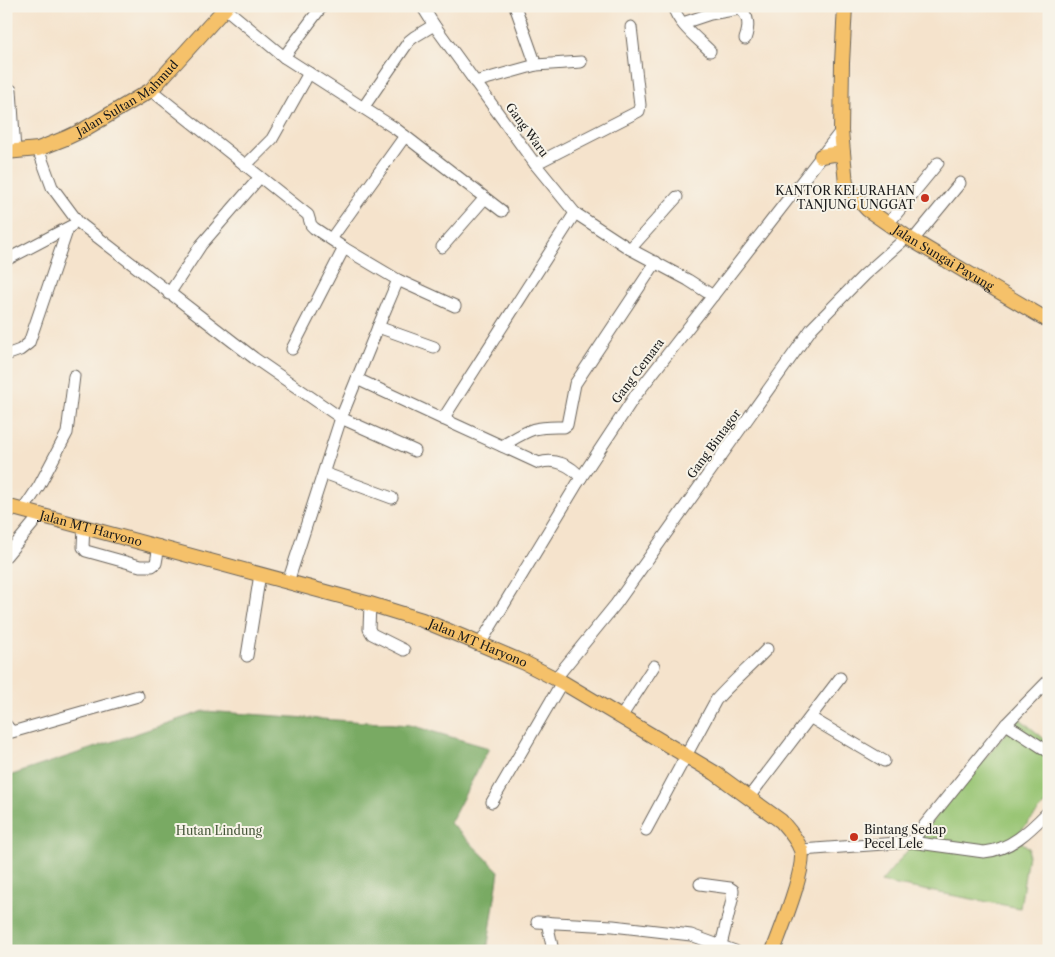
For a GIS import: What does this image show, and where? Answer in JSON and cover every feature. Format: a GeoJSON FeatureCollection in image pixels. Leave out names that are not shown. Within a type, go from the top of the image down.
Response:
{"type":"FeatureCollection","features":[{"type":"Feature","properties":{"kind":"main road","name":"Jalan Sungai Payung"},"geometry":{"type":"LineString","coordinates":[[845,6],[841,131],[846,184],[868,210],[910,239],[1049,321]]}},
{"type":"Feature","properties":{"kind":"main road","name":"Jalan Sultan Mahmud"},"geometry":{"type":"LineString","coordinates":[[11,152],[38,149],[83,130],[151,90],[226,7]]}},
{"type":"Feature","properties":{"kind":"main road"},"geometry":{"type":"LineString","coordinates":[[821,156],[834,154],[843,156]]}},
{"type":"Feature","properties":{"kind":"main road","name":"Jalan MT Haryono"},"geometry":{"type":"LineString","coordinates":[[6,506],[370,604],[422,620],[480,644],[559,681],[715,773],[781,821],[801,850]]}},
{"type":"Feature","properties":{"kind":"main road"},"geometry":{"type":"LineString","coordinates":[[773,951],[789,909],[800,870],[801,850]]}},
{"type":"Feature","properties":{"kind":"street","name":"Gang Waru"},"geometry":{"type":"LineString","coordinates":[[422,6],[474,82],[574,213],[630,249],[656,262]]}},
{"type":"Feature","properties":{"kind":"street"},"geometry":{"type":"LineString","coordinates":[[515,6],[536,65]]}},
{"type":"Feature","properties":{"kind":"street"},"geometry":{"type":"LineString","coordinates":[[673,6],[682,23],[710,51]]}},
{"type":"Feature","properties":{"kind":"street"},"geometry":{"type":"LineString","coordinates":[[226,7],[284,57],[405,136],[502,211]]}},
{"type":"Feature","properties":{"kind":"street"},"geometry":{"type":"LineString","coordinates":[[284,57],[316,8]]}},
{"type":"Feature","properties":{"kind":"street"},"geometry":{"type":"LineString","coordinates":[[682,23],[710,14],[739,9],[745,13],[748,19],[745,39]]}},
{"type":"Feature","properties":{"kind":"street"},"geometry":{"type":"LineString","coordinates":[[363,108],[409,41],[434,25]]}},
{"type":"Feature","properties":{"kind":"street"},"geometry":{"type":"LineString","coordinates":[[535,164],[639,111],[640,105],[631,27]]}},
{"type":"Feature","properties":{"kind":"street"},"geometry":{"type":"LineString","coordinates":[[474,82],[536,65],[580,62]]}},
{"type":"Feature","properties":{"kind":"street"},"geometry":{"type":"LineString","coordinates":[[245,166],[272,139],[309,73]]}},
{"type":"Feature","properties":{"kind":"street"},"geometry":{"type":"LineString","coordinates":[[11,90],[11,152]]}},
{"type":"Feature","properties":{"kind":"street"},"geometry":{"type":"LineString","coordinates":[[151,90],[308,215],[312,226],[344,248],[398,280],[455,306]]}},
{"type":"Feature","properties":{"kind":"street","name":"Gang Cemara"},"geometry":{"type":"LineString","coordinates":[[480,644],[581,478],[635,396],[841,131]]}},
{"type":"Feature","properties":{"kind":"street"},"geometry":{"type":"LineString","coordinates":[[332,239],[405,136]]}},
{"type":"Feature","properties":{"kind":"street"},"geometry":{"type":"LineString","coordinates":[[38,149],[52,187],[73,225],[254,358],[341,418],[415,451]]}},
{"type":"Feature","properties":{"kind":"street"},"geometry":{"type":"LineString","coordinates":[[888,224],[938,163]]}},
{"type":"Feature","properties":{"kind":"street"},"geometry":{"type":"LineString","coordinates":[[169,294],[201,245],[260,177]]}},
{"type":"Feature","properties":{"kind":"street","name":"Gang Bintagor"},"geometry":{"type":"LineString","coordinates":[[492,802],[559,681],[812,328],[864,275],[910,239],[960,182]]}},
{"type":"Feature","properties":{"kind":"street"},"geometry":{"type":"LineString","coordinates":[[630,249],[677,197]]}},
{"type":"Feature","properties":{"kind":"street"},"geometry":{"type":"LineString","coordinates":[[442,247],[484,198]]}},
{"type":"Feature","properties":{"kind":"street"},"geometry":{"type":"LineString","coordinates":[[443,418],[574,213]]}},
{"type":"Feature","properties":{"kind":"street"},"geometry":{"type":"LineString","coordinates":[[6,260],[73,225]]}},
{"type":"Feature","properties":{"kind":"street"},"geometry":{"type":"LineString","coordinates":[[6,355],[20,350],[29,343],[73,225]]}},
{"type":"Feature","properties":{"kind":"street"},"geometry":{"type":"LineString","coordinates":[[292,349],[344,248]]}},
{"type":"Feature","properties":{"kind":"street"},"geometry":{"type":"LineString","coordinates":[[502,446],[529,430],[539,427],[564,427],[567,425],[575,384],[656,262],[713,296]]}},
{"type":"Feature","properties":{"kind":"street"},"geometry":{"type":"LineString","coordinates":[[288,582],[341,418],[398,280]]}},
{"type":"Feature","properties":{"kind":"street"},"geometry":{"type":"LineString","coordinates":[[378,327],[434,347]]}},
{"type":"Feature","properties":{"kind":"street"},"geometry":{"type":"LineString","coordinates":[[23,510],[39,486],[68,433],[74,376]]}},
{"type":"Feature","properties":{"kind":"street"},"geometry":{"type":"LineString","coordinates":[[357,379],[540,463],[550,459],[565,465],[581,478]]}},
{"type":"Feature","properties":{"kind":"street"},"geometry":{"type":"LineString","coordinates":[[324,473],[392,498]]}},
{"type":"Feature","properties":{"kind":"street"},"geometry":{"type":"LineString","coordinates":[[6,556],[41,514]]}},
{"type":"Feature","properties":{"kind":"street"},"geometry":{"type":"LineString","coordinates":[[84,526],[83,547],[86,551],[131,563],[152,566],[156,563],[159,546]]}},
{"type":"Feature","properties":{"kind":"street"},"geometry":{"type":"LineString","coordinates":[[247,656],[260,574]]}},
{"type":"Feature","properties":{"kind":"street"},"geometry":{"type":"LineString","coordinates":[[370,604],[369,629],[372,634],[404,650]]}},
{"type":"Feature","properties":{"kind":"street"},"geometry":{"type":"LineString","coordinates":[[646,830],[716,700],[766,649]]}},
{"type":"Feature","properties":{"kind":"street"},"geometry":{"type":"LineString","coordinates":[[621,717],[654,666]]}},
{"type":"Feature","properties":{"kind":"street"},"geometry":{"type":"LineString","coordinates":[[749,797],[840,678]]}},
{"type":"Feature","properties":{"kind":"street"},"geometry":{"type":"LineString","coordinates":[[911,842],[1006,724],[1049,680]]}},
{"type":"Feature","properties":{"kind":"street"},"geometry":{"type":"LineString","coordinates":[[6,725],[12,732],[138,696]]}},
{"type":"Feature","properties":{"kind":"street"},"geometry":{"type":"LineString","coordinates":[[811,718],[884,761]]}},
{"type":"Feature","properties":{"kind":"street"},"geometry":{"type":"LineString","coordinates":[[1006,724],[1049,752]]}},
{"type":"Feature","properties":{"kind":"street"},"geometry":{"type":"LineString","coordinates":[[801,850],[911,842],[984,852],[994,851],[1004,848],[1032,828],[1049,810]]}},
{"type":"Feature","properties":{"kind":"street"},"geometry":{"type":"LineString","coordinates":[[700,884],[733,890],[721,945]]}},
{"type":"Feature","properties":{"kind":"street"},"geometry":{"type":"LineString","coordinates":[[553,951],[542,922],[613,926],[691,934],[735,951]]}},
{"type":"Feature","properties":{"kind":"green space","name":"Hutan Lindung"},"geometry":{"type":"Polygon","coordinates":[[[204,711],[410,725],[489,748],[450,823],[499,871],[487,951],[6,951],[6,777],[204,711]]]}},
{"type":"Feature","properties":{"kind":"green space"},"geometry":{"type":"Polygon","coordinates":[[[1019,718],[1049,743],[1049,800],[1015,837],[1029,848],[1020,908],[881,882],[1019,718]]]}},
{"type":"Feature","properties":{"kind":"place","name":"KANTOR KELURAHAN TANJUNG UNGGAT"},"geometry":{"type":"Point","coordinates":[925,198]}},
{"type":"Feature","properties":{"kind":"place","name":"Bintang Sedap Pecel Lele"},"geometry":{"type":"Point","coordinates":[854,837]}}]}
